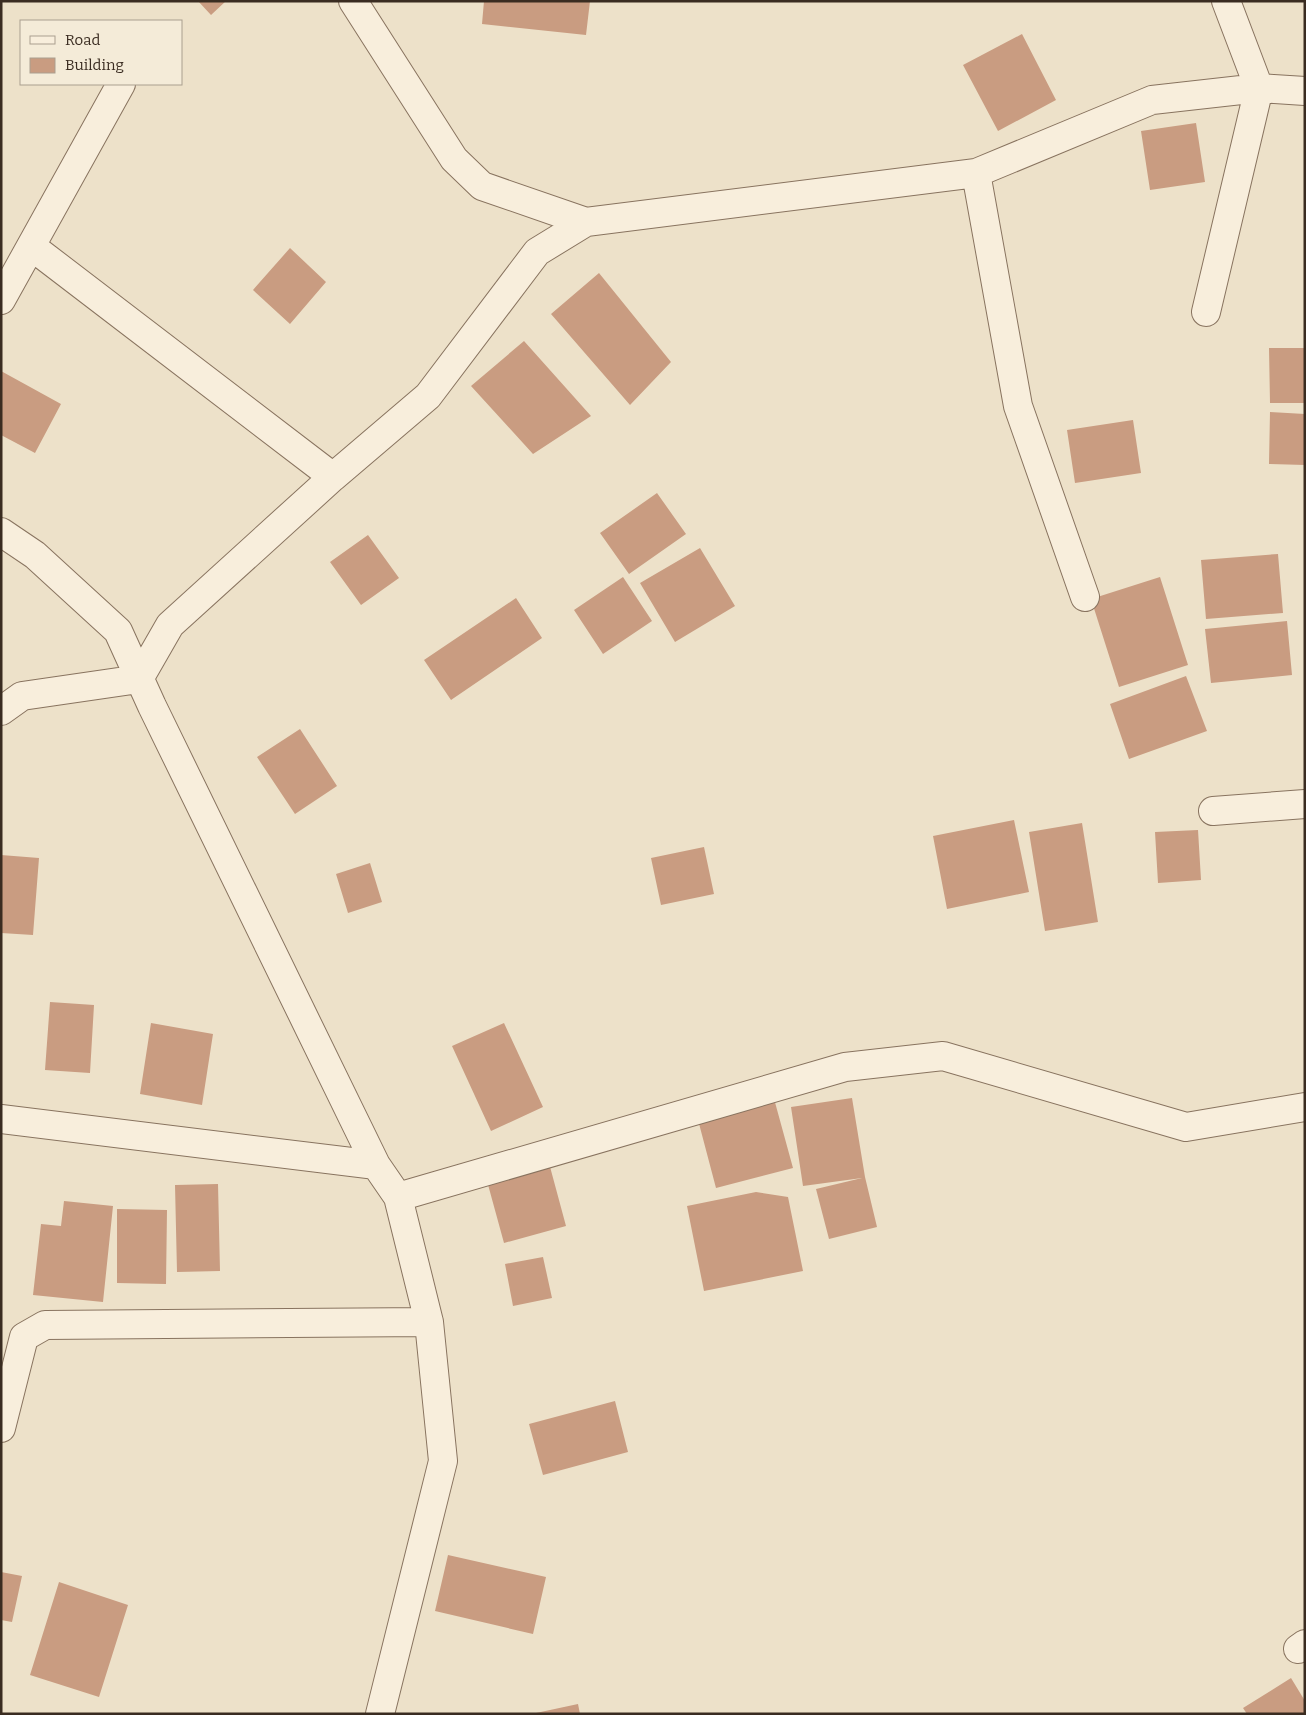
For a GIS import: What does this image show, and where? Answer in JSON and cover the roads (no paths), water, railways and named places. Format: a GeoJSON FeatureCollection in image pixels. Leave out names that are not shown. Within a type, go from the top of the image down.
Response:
{"type":"FeatureCollection","features":[{"type":"Feature","properties":{"kind":"street"},"geometry":{"type":"LineString","coordinates":[[354,1],[454,159],[482,186],[586,222]]}},
{"type":"Feature","properties":{"kind":"street"},"geometry":{"type":"LineString","coordinates":[[1206,312],[1260,88],[1226,1]]}},
{"type":"Feature","properties":{"kind":"street"},"geometry":{"type":"LineString","coordinates":[[1,300],[120,85]]}},
{"type":"Feature","properties":{"kind":"street"},"geometry":{"type":"LineString","coordinates":[[139,679],[170,625],[333,478],[428,396],[537,252],[586,222],[976,173],[1152,100],[1260,88],[1305,91]]}},
{"type":"Feature","properties":{"kind":"street"},"geometry":{"type":"LineString","coordinates":[[976,173],[1018,406],[1085,596]]}},
{"type":"Feature","properties":{"kind":"street"},"geometry":{"type":"LineString","coordinates":[[31,246],[333,478]]}},
{"type":"Feature","properties":{"kind":"street"},"geometry":{"type":"LineString","coordinates":[[1,532],[35,556],[118,631],[139,679],[376,1165],[398,1197],[429,1322],[443,1461],[380,1714]]}},
{"type":"Feature","properties":{"kind":"street"},"geometry":{"type":"LineString","coordinates":[[1,711],[22,696],[139,679]]}},
{"type":"Feature","properties":{"kind":"street"},"geometry":{"type":"LineString","coordinates":[[1213,811],[1305,804]]}},
{"type":"Feature","properties":{"kind":"street"},"geometry":{"type":"LineString","coordinates":[[398,1197],[845,1067],[943,1056],[1186,1127],[1305,1107]]}},
{"type":"Feature","properties":{"kind":"street"},"geometry":{"type":"LineString","coordinates":[[1,1119],[376,1165]]}},
{"type":"Feature","properties":{"kind":"street"},"geometry":{"type":"LineString","coordinates":[[1,1428],[24,1337],[45,1324],[429,1322]]}}]}
